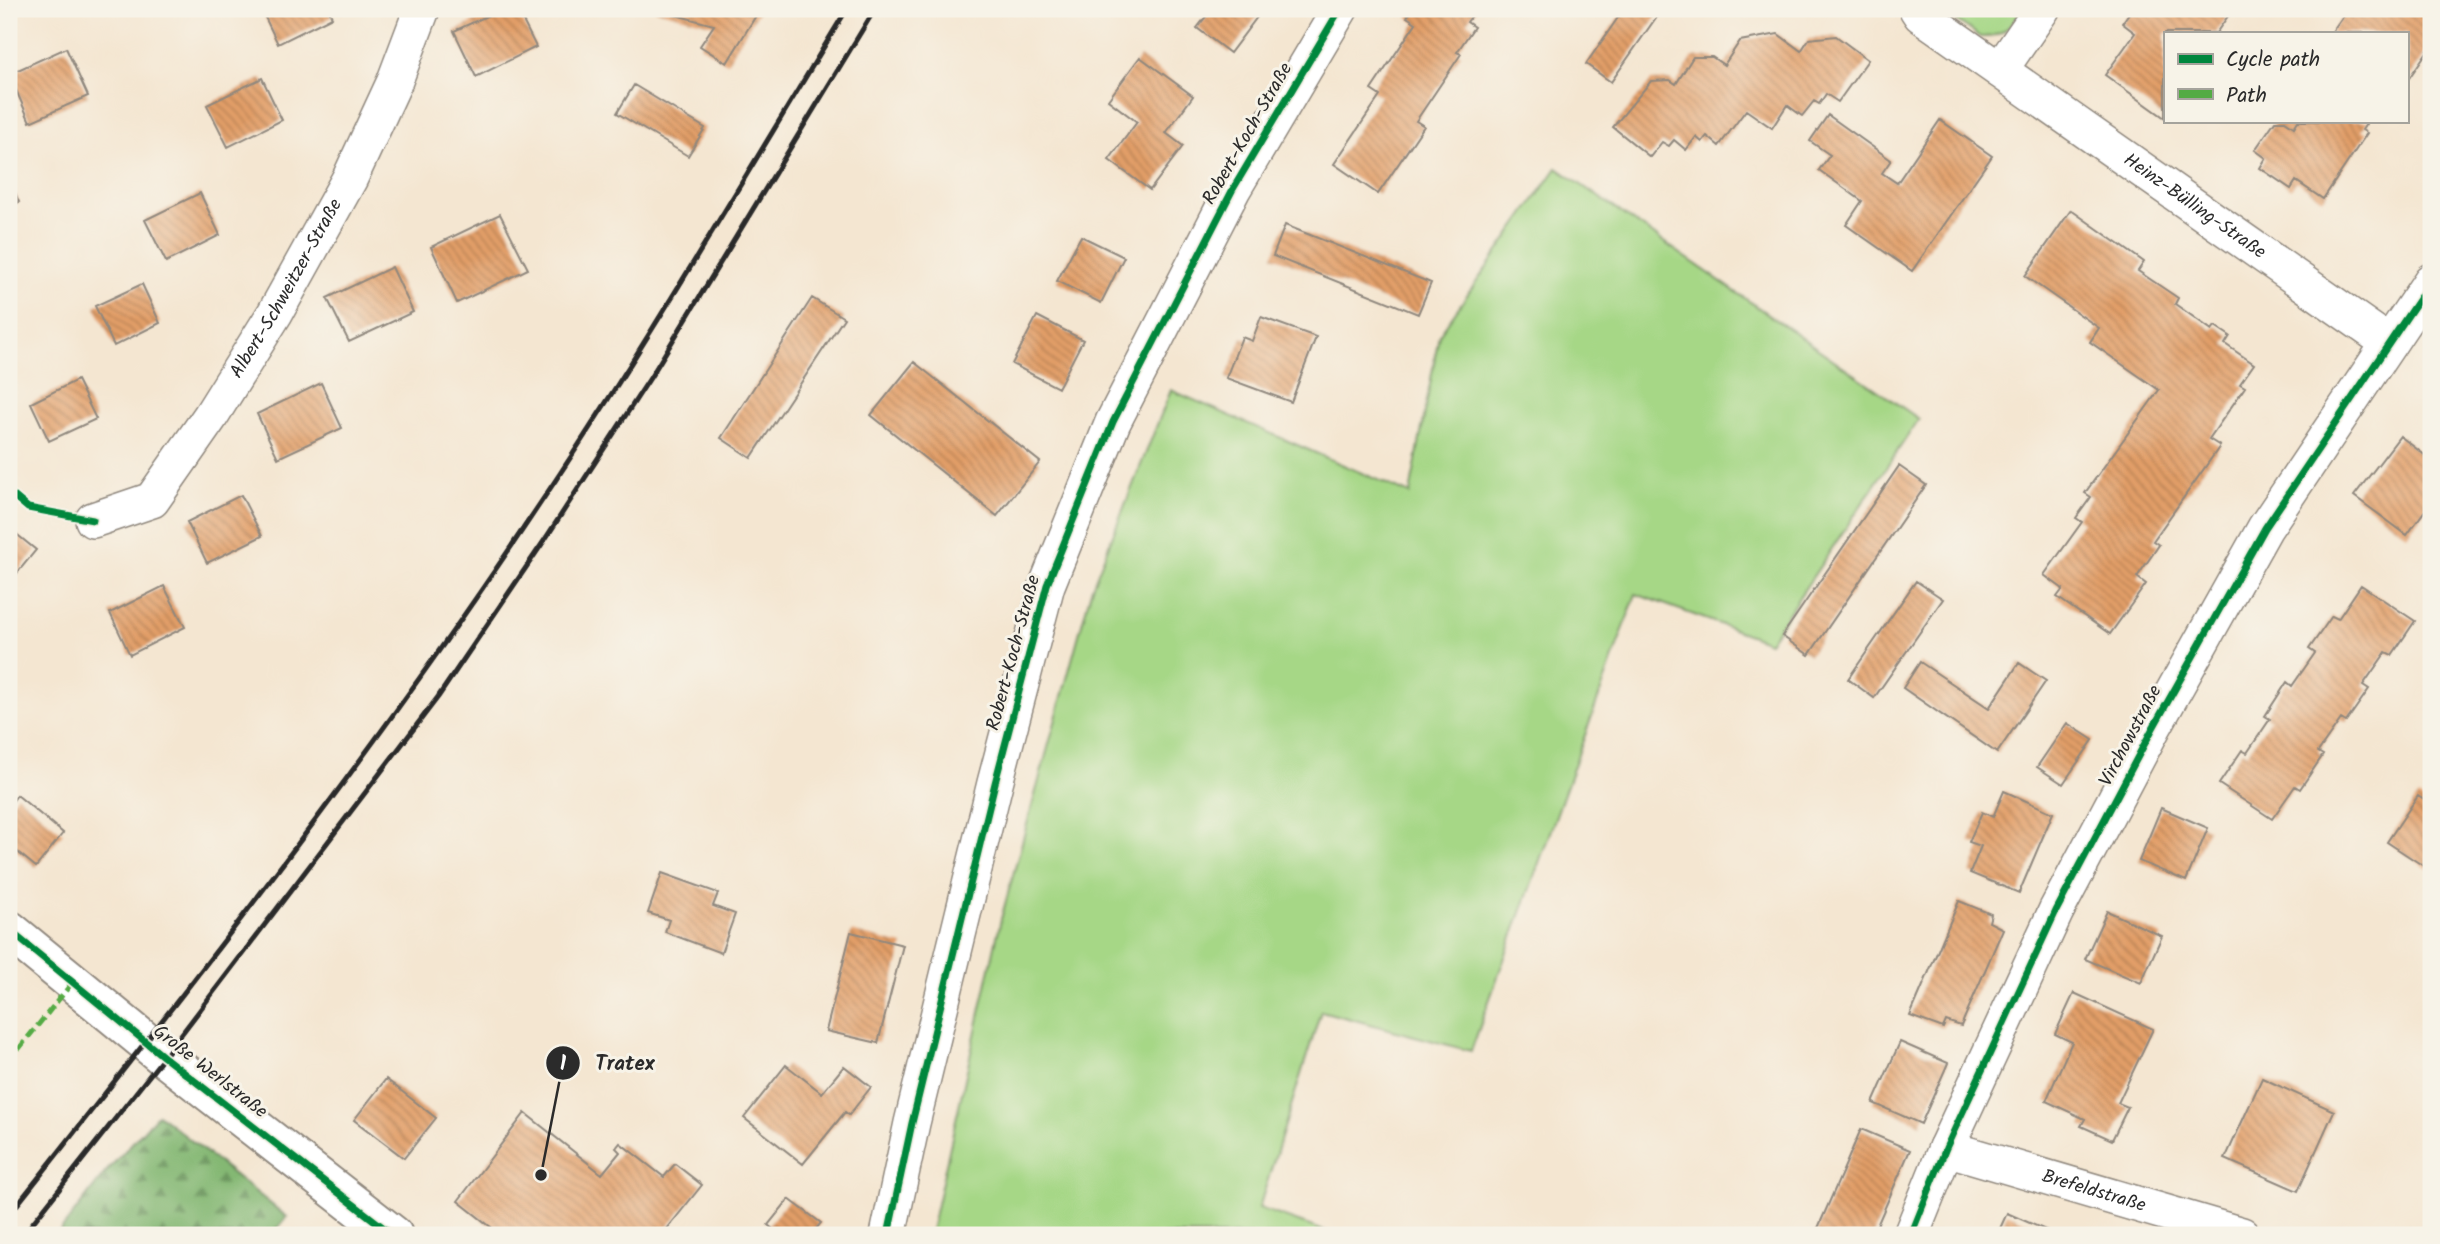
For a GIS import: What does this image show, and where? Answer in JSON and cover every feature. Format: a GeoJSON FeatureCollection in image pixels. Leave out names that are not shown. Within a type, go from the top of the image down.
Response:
{"type":"FeatureCollection","features":[{"type":"Feature","properties":{"kind":"street","name":"Albert-Schweitzer-Straße"},"geometry":{"type":"LineString","coordinates":[[93,520],[152,500],[210,417],[275,313],[350,177],[394,83],[422,9]]}},
{"type":"Feature","properties":{"kind":"street","name":"Robert-Koch-Straße"},"geometry":{"type":"LineString","coordinates":[[888,1235],[912,1123],[978,851],[1047,585],[1112,422],[1233,189],[1340,9]]}},
{"type":"Feature","properties":{"kind":"street","name":"Heinz-Bülling-Straße"},"geometry":{"type":"LineString","coordinates":[[1917,9],[1921,15],[2389,343]]}},
{"type":"Feature","properties":{"kind":"street"},"geometry":{"type":"LineString","coordinates":[[2000,70],[2042,9]]}},
{"type":"Feature","properties":{"kind":"street","name":"Virchowstraße"},"geometry":{"type":"LineString","coordinates":[[1911,1235],[1946,1148],[2056,912],[2159,716],[2265,528],[2431,281]]}},
{"type":"Feature","properties":{"kind":"street","name":"Große Werlstraße"},"geometry":{"type":"LineString","coordinates":[[9,930],[164,1057],[393,1235]]}},
{"type":"Feature","properties":{"kind":"street","name":"Brefeldstraße"},"geometry":{"type":"LineString","coordinates":[[1946,1148],[2242,1235]]}},
{"type":"Feature","properties":{"kind":"green space"},"geometry":{"type":"Polygon","coordinates":[[[1940,9],[2023,9],[2001,33],[1981,37],[1940,9]]]}},
{"type":"Feature","properties":{"kind":"green space"},"geometry":{"type":"Polygon","coordinates":[[[1557,168],[1919,419],[1769,642],[1636,594],[1471,1051],[1321,1011],[1259,1208],[1335,1235],[930,1235],[1001,919],[1092,587],[1171,390],[1410,494],[1439,335],[1557,168]]]}},
{"type":"Feature","properties":{"kind":"green space"},"geometry":{"type":"Polygon","coordinates":[[[158,1114],[287,1217],[272,1235],[57,1235],[105,1173],[158,1114]]]}},
{"type":"Feature","properties":{"kind":"building"},"geometry":{"type":"Polygon","coordinates":[[[261,9],[328,9],[332,17],[278,44],[261,9]]]}},
{"type":"Feature","properties":{"kind":"building"},"geometry":{"type":"Polygon","coordinates":[[[502,9],[517,9],[536,47],[476,77],[454,31],[502,9]]]}},
{"type":"Feature","properties":{"kind":"building"},"geometry":{"type":"Polygon","coordinates":[[[652,9],[760,9],[727,63],[700,46],[714,25],[652,9]]]}},
{"type":"Feature","properties":{"kind":"building"},"geometry":{"type":"Polygon","coordinates":[[[1212,9],[1263,9],[1230,53],[1197,28],[1212,9]]]}},
{"type":"Feature","properties":{"kind":"building"},"geometry":{"type":"Polygon","coordinates":[[[1413,9],[1477,9],[1467,22],[1474,27],[1457,52],[1461,54],[1416,121],[1424,126],[1378,194],[1334,164],[1380,96],[1371,90],[1416,23],[1407,17],[1413,9]]]}},
{"type":"Feature","properties":{"kind":"building"},"geometry":{"type":"Polygon","coordinates":[[[1624,9],[1662,9],[1611,82],[1586,64],[1624,9]]]}},
{"type":"Feature","properties":{"kind":"building"},"geometry":{"type":"Polygon","coordinates":[[[2132,9],[2233,9],[2217,32],[2164,32],[2164,117],[2105,75],[2135,33],[2122,23],[2132,9]]]}},
{"type":"Feature","properties":{"kind":"building"},"geometry":{"type":"Polygon","coordinates":[[[2348,9],[2431,9],[2431,46],[2408,80],[2408,32],[2332,32],[2348,9]]]}},
{"type":"Feature","properties":{"kind":"building"},"geometry":{"type":"Polygon","coordinates":[[[1778,34],[1801,51],[1809,39],[1836,36],[1868,60],[1838,102],[1826,94],[1819,104],[1814,101],[1802,116],[1787,105],[1772,128],[1746,110],[1719,146],[1707,136],[1702,142],[1696,137],[1686,150],[1674,140],[1669,146],[1662,142],[1650,157],[1613,127],[1651,81],[1670,80],[1676,84],[1693,57],[1712,57],[1724,65],[1740,41],[1778,34]]]}},
{"type":"Feature","properties":{"kind":"building"},"geometry":{"type":"Polygon","coordinates":[[[66,48],[88,96],[30,122],[9,74],[66,48]]]}},
{"type":"Feature","properties":{"kind":"building"},"geometry":{"type":"Polygon","coordinates":[[[1140,57],[1193,96],[1166,133],[1183,146],[1150,190],[1109,160],[1137,122],[1108,100],[1140,57]]]}},
{"type":"Feature","properties":{"kind":"building"},"geometry":{"type":"Polygon","coordinates":[[[262,78],[282,120],[228,147],[207,105],[262,78]]]}},
{"type":"Feature","properties":{"kind":"building"},"geometry":{"type":"Polygon","coordinates":[[[634,85],[705,128],[688,156],[617,113],[634,85]]]}},
{"type":"Feature","properties":{"kind":"building"},"geometry":{"type":"Polygon","coordinates":[[[1828,115],[1891,160],[1882,173],[1897,183],[1940,120],[1992,156],[1912,271],[1846,225],[1862,201],[1819,170],[1830,155],[1810,141],[1828,115]]]}},
{"type":"Feature","properties":{"kind":"building"},"geometry":{"type":"Polygon","coordinates":[[[2274,122],[2286,122],[2294,127],[2297,122],[2367,122],[2362,130],[2367,133],[2323,199],[2296,181],[2291,189],[2260,168],[2266,158],[2255,150],[2274,122]]]}},
{"type":"Feature","properties":{"kind":"building"},"geometry":{"type":"Polygon","coordinates":[[[9,179],[19,202],[9,207],[9,179]]]}},
{"type":"Feature","properties":{"kind":"building"},"geometry":{"type":"Polygon","coordinates":[[[200,193],[220,235],[166,262],[145,220],[200,193]]]}},
{"type":"Feature","properties":{"kind":"building"},"geometry":{"type":"Polygon","coordinates":[[[2071,210],[2144,262],[2138,271],[2178,298],[2175,304],[2212,330],[2215,326],[2230,336],[2225,344],[2254,364],[2240,384],[2245,387],[2209,439],[2220,446],[2153,541],[2159,545],[2137,577],[2146,584],[2110,634],[2057,597],[2063,589],[2044,575],[2082,522],[2076,518],[2091,497],[2085,493],[2159,390],[2090,342],[2099,328],[2025,276],[2071,210]]]}},
{"type":"Feature","properties":{"kind":"building"},"geometry":{"type":"Polygon","coordinates":[[[500,214],[528,269],[457,303],[431,247],[500,214]]]}},
{"type":"Feature","properties":{"kind":"building"},"geometry":{"type":"Polygon","coordinates":[[[1285,225],[1431,283],[1418,314],[1273,256],[1285,225]]]}},
{"type":"Feature","properties":{"kind":"building"},"geometry":{"type":"Polygon","coordinates":[[[1081,236],[1124,257],[1101,303],[1057,281],[1081,236]]]}},
{"type":"Feature","properties":{"kind":"building"},"geometry":{"type":"Polygon","coordinates":[[[392,267],[413,312],[349,342],[327,298],[392,267]]]}},
{"type":"Feature","properties":{"kind":"building"},"geometry":{"type":"Polygon","coordinates":[[[142,284],[160,323],[114,346],[95,306],[142,284]]]}},
{"type":"Feature","properties":{"kind":"building"},"geometry":{"type":"Polygon","coordinates":[[[812,298],[844,318],[751,458],[721,438],[812,298]]]}},
{"type":"Feature","properties":{"kind":"building"},"geometry":{"type":"Polygon","coordinates":[[[1037,316],[1083,340],[1058,388],[1012,364],[1037,316]]]}},
{"type":"Feature","properties":{"kind":"building"},"geometry":{"type":"Polygon","coordinates":[[[1261,317],[1316,337],[1291,402],[1226,378],[1242,337],[1252,341],[1261,317]]]}},
{"type":"Feature","properties":{"kind":"building"},"geometry":{"type":"Polygon","coordinates":[[[914,362],[1040,462],[997,516],[871,415],[914,362]]]}},
{"type":"Feature","properties":{"kind":"building"},"geometry":{"type":"Polygon","coordinates":[[[77,380],[96,419],[49,441],[31,403],[77,380]]]}},
{"type":"Feature","properties":{"kind":"building"},"geometry":{"type":"Polygon","coordinates":[[[321,383],[342,428],[278,458],[257,414],[321,383]]]}},
{"type":"Feature","properties":{"kind":"building"},"geometry":{"type":"Polygon","coordinates":[[[2400,436],[2431,460],[2431,502],[2407,535],[2354,496],[2400,436]]]}},
{"type":"Feature","properties":{"kind":"building"},"geometry":{"type":"Polygon","coordinates":[[[1899,466],[1926,485],[1809,655],[1782,636],[1899,466]]]}},
{"type":"Feature","properties":{"kind":"building"},"geometry":{"type":"Polygon","coordinates":[[[241,495],[262,536],[207,563],[187,522],[241,495]]]}},
{"type":"Feature","properties":{"kind":"building"},"geometry":{"type":"Polygon","coordinates":[[[9,528],[36,550],[9,583],[9,528]]]}},
{"type":"Feature","properties":{"kind":"building"},"geometry":{"type":"Polygon","coordinates":[[[1916,581],[1943,599],[1874,698],[1848,679],[1916,581]]]}},
{"type":"Feature","properties":{"kind":"building"},"geometry":{"type":"Polygon","coordinates":[[[2361,585],[2415,621],[2392,655],[2386,652],[2363,685],[2369,689],[2346,722],[2341,719],[2318,752],[2323,755],[2300,789],[2295,786],[2272,819],[2219,784],[2242,750],[2247,753],[2270,719],[2265,716],[2287,682],[2292,686],[2315,653],[2309,649],[2332,616],[2338,619],[2361,585]]]}},
{"type":"Feature","properties":{"kind":"building"},"geometry":{"type":"Polygon","coordinates":[[[164,586],[185,627],[130,655],[110,613],[164,586]]]}},
{"type":"Feature","properties":{"kind":"building"},"geometry":{"type":"Polygon","coordinates":[[[1920,662],[1989,708],[2019,663],[2046,681],[1997,753],[1903,688],[1920,662]]]}},
{"type":"Feature","properties":{"kind":"building"},"geometry":{"type":"Polygon","coordinates":[[[2067,723],[2093,740],[2063,784],[2037,767],[2067,723]]]}},
{"type":"Feature","properties":{"kind":"building"},"geometry":{"type":"Polygon","coordinates":[[[2004,791],[2053,813],[2019,893],[1970,873],[1981,846],[1969,842],[1982,812],[1993,817],[2004,791]]]}},
{"type":"Feature","properties":{"kind":"building"},"geometry":{"type":"Polygon","coordinates":[[[17,795],[63,833],[36,867],[9,845],[9,806],[17,795]]]}},
{"type":"Feature","properties":{"kind":"building"},"geometry":{"type":"Polygon","coordinates":[[[2418,796],[2431,805],[2431,871],[2387,842],[2418,796]]]}},
{"type":"Feature","properties":{"kind":"building"},"geometry":{"type":"Polygon","coordinates":[[[2161,808],[2208,828],[2186,881],[2139,861],[2161,808]]]}},
{"type":"Feature","properties":{"kind":"building"},"geometry":{"type":"Polygon","coordinates":[[[662,873],[718,893],[713,906],[735,914],[721,953],[665,932],[669,920],[648,913],[662,873]]]}},
{"type":"Feature","properties":{"kind":"building"},"geometry":{"type":"Polygon","coordinates":[[[1959,901],[1991,914],[1989,922],[2003,929],[1961,1026],[1946,1021],[1943,1028],[1910,1016],[1959,901]]]}},
{"type":"Feature","properties":{"kind":"building"},"geometry":{"type":"Polygon","coordinates":[[[2107,911],[2162,936],[2141,983],[2085,959],[2107,911]]]}},
{"type":"Feature","properties":{"kind":"building"},"geometry":{"type":"Polygon","coordinates":[[[851,932],[903,945],[878,1043],[826,1031],[851,932]]]}},
{"type":"Feature","properties":{"kind":"building"},"geometry":{"type":"Polygon","coordinates":[[[2074,993],[2153,1029],[2118,1103],[2128,1107],[2112,1140],[2081,1126],[2085,1119],[2046,1101],[2072,1042],[2055,1034],[2074,993]]]}},
{"type":"Feature","properties":{"kind":"building"},"geometry":{"type":"Polygon","coordinates":[[[1900,1042],[1948,1063],[1921,1124],[1873,1103],[1900,1042]]]}},
{"type":"Feature","properties":{"kind":"building"},"geometry":{"type":"Polygon","coordinates":[[[786,1065],[822,1093],[844,1066],[871,1087],[849,1115],[845,1112],[803,1164],[744,1118],[786,1065]]]}},
{"type":"Feature","properties":{"kind":"building"},"geometry":{"type":"Polygon","coordinates":[[[2262,1078],[2334,1111],[2298,1191],[2225,1159],[2262,1078]]]}},
{"type":"Feature","properties":{"kind":"building"},"geometry":{"type":"Polygon","coordinates":[[[386,1079],[436,1118],[404,1158],[354,1120],[386,1079]]]}},
{"type":"Feature","properties":{"kind":"building"},"geometry":{"type":"Polygon","coordinates":[[[525,1113],[602,1174],[620,1152],[616,1148],[620,1143],[664,1177],[675,1164],[702,1185],[662,1235],[501,1235],[458,1201],[525,1113]]]}},
{"type":"Feature","properties":{"kind":"building"},"geometry":{"type":"Polygon","coordinates":[[[1861,1129],[1910,1150],[1873,1235],[1815,1235],[1861,1129]]]}},
{"type":"Feature","properties":{"kind":"building"},"geometry":{"type":"Polygon","coordinates":[[[789,1199],[821,1223],[811,1235],[771,1235],[774,1230],[768,1225],[789,1199]]]}},
{"type":"Feature","properties":{"kind":"building"},"geometry":{"type":"Polygon","coordinates":[[[2007,1213],[2057,1235],[1997,1235],[2007,1213]]]}},
{"type":"Feature","properties":{"kind":"railway"},"geometry":{"type":"LineString","coordinates":[[9,1215],[275,874],[466,612],[610,396],[847,9]]}},
{"type":"Feature","properties":{"kind":"railway"},"geometry":{"type":"LineString","coordinates":[[23,1235],[164,1057],[438,697],[650,378],[875,9]]}},
{"type":"Feature","properties":{"kind":"marked path"},"geometry":{"type":"LineString","coordinates":[[9,1061],[72,983]]}},
{"type":"Feature","properties":{"kind":"cycle path"},"geometry":{"type":"LineString","coordinates":[[888,1235],[912,1123],[995,783],[1047,585],[1113,422],[1233,189],[1340,9]]}},
{"type":"Feature","properties":{"kind":"cycle path"},"geometry":{"type":"LineString","coordinates":[[1911,1235],[1946,1148],[2056,911],[2153,728],[2265,528],[2431,281]]}},
{"type":"Feature","properties":{"kind":"cycle path"},"geometry":{"type":"LineString","coordinates":[[9,492],[28,508],[93,520]]}},
{"type":"Feature","properties":{"kind":"cycle path"},"geometry":{"type":"LineString","coordinates":[[9,930],[164,1057],[393,1235]]}},
{"type":"Feature","properties":{"kind":"place","name":"Tratex"},"geometry":{"type":"Point","coordinates":[541,1175]}}]}
